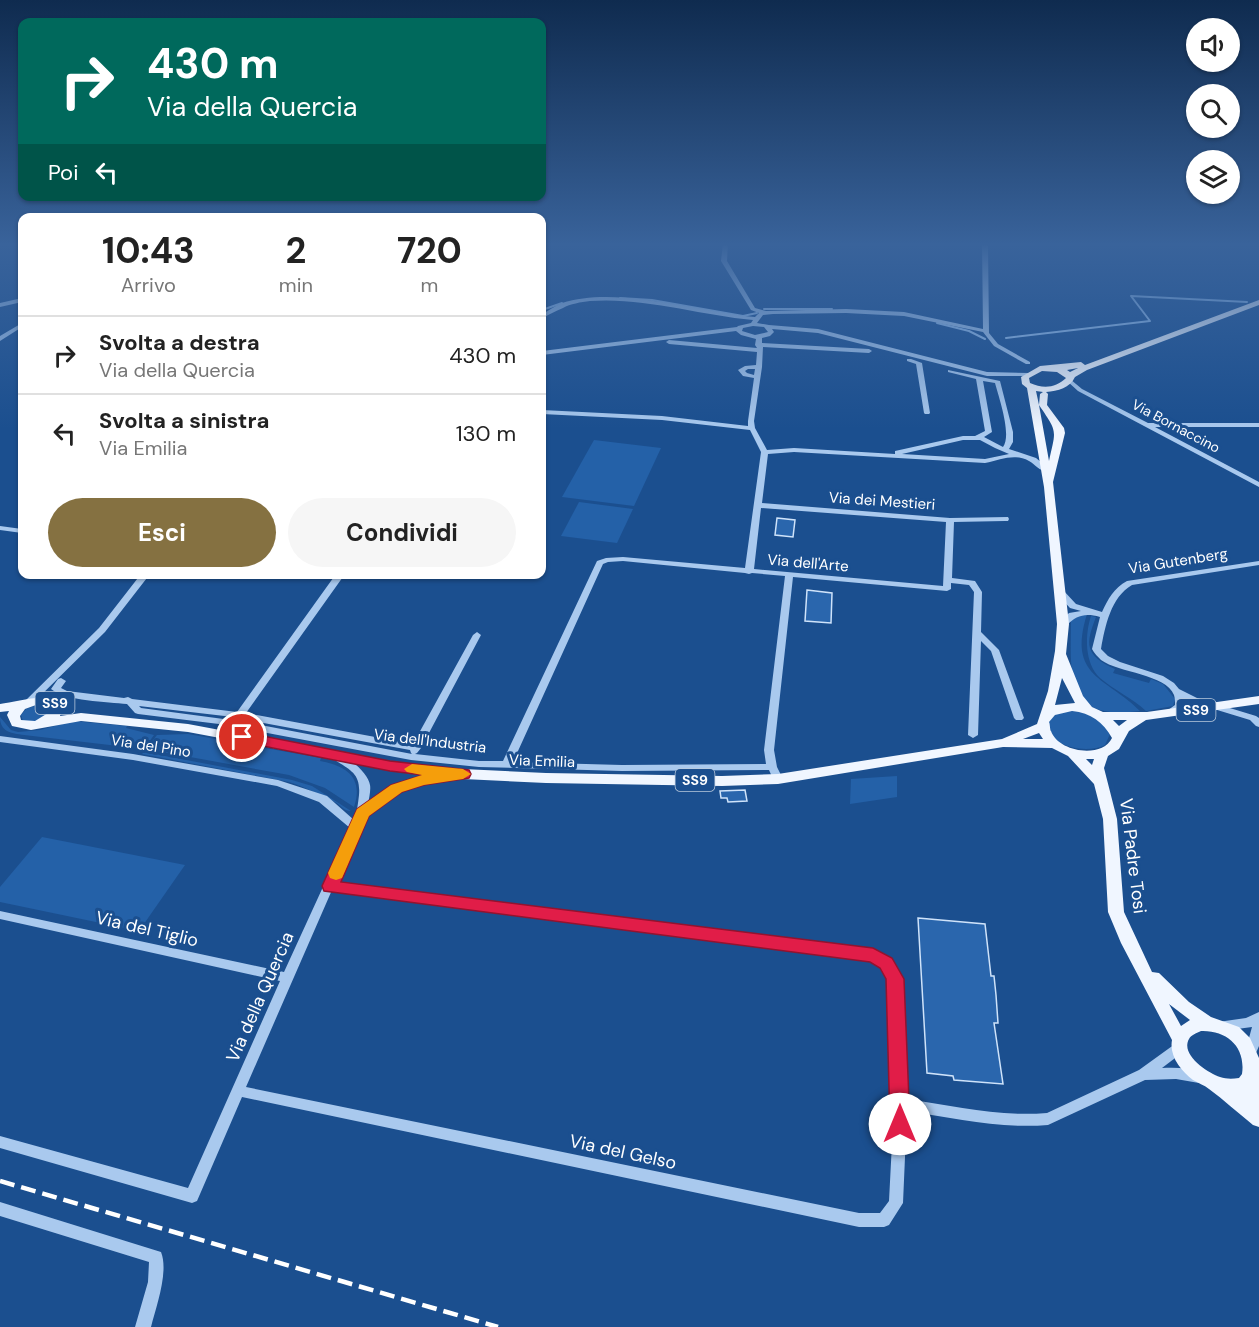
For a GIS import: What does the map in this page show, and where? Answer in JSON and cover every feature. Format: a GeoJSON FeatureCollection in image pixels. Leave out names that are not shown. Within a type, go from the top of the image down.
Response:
{"type":"FeatureCollection","features":[{"type":"Feature","properties":{"kind":"main road"},"geometry":{"type":"LineString","coordinates":[[1049,487],[1060,433],[1043,405],[1043,394],[1061,386],[1084,368],[1254,305]]}},
{"type":"Feature","properties":{"kind":"main road"},"geometry":{"type":"LineString","coordinates":[[1030,379],[1049,369],[1072,368],[1118,348],[1164,338]]}},
{"type":"Feature","properties":{"kind":"main road"},"geometry":{"type":"LineString","coordinates":[[1049,369],[1070,379]]}},
{"type":"Feature","properties":{"kind":"main road"},"geometry":{"type":"LineString","coordinates":[[1030,379],[1050,390]]}},
{"type":"Feature","properties":{"kind":"main road"},"geometry":{"type":"LineString","coordinates":[[1030,379],[1044,469],[1049,487],[1063,624],[1054,691],[1044,721]]}},
{"type":"Feature","properties":{"kind":"main road"},"geometry":{"type":"LineString","coordinates":[[1061,651],[1071,690],[1079,702],[1116,729],[1118,737]]}},
{"type":"Feature","properties":{"kind":"main road","name":"Via Emilia"},"geometry":{"type":"LineString","coordinates":[[0,708],[43,700],[81,717]]}},
{"type":"Feature","properties":{"kind":"main road","name":"Via Emilia"},"geometry":{"type":"LineString","coordinates":[[1003,743],[1064,708],[1142,717],[1259,700]]}},
{"type":"Feature","properties":{"kind":"main road","name":"SS9"},"geometry":{"type":"LineString","coordinates":[[13,720],[16,711],[25,705]]}},
{"type":"Feature","properties":{"kind":"main road","name":"SS9"},"geometry":{"type":"LineString","coordinates":[[43,723],[54,716],[56,705]]}},
{"type":"Feature","properties":{"kind":"main road","name":"Via Emilia"},"geometry":{"type":"LineString","coordinates":[[0,713],[21,726],[27,727],[81,717],[232,724],[411,758],[463,774],[775,773],[1003,743],[1055,744]]}},
{"type":"Feature","properties":{"kind":"main road"},"geometry":{"type":"LineString","coordinates":[[1102,754],[1114,747],[1125,727],[1142,717]]}},
{"type":"Feature","properties":{"kind":"main road","name":"Via Emilia"},"geometry":{"type":"LineString","coordinates":[[1044,721],[1044,733],[1055,744],[1073,753],[1102,754]]}},
{"type":"Feature","properties":{"kind":"main road","name":"Via Padre Tosi"},"geometry":{"type":"LineString","coordinates":[[1073,753],[1100,782]]}},
{"type":"Feature","properties":{"kind":"main road","name":"Via Padre Tosi"},"geometry":{"type":"LineString","coordinates":[[1102,754],[1097,768],[1110,819],[1116,912],[1129,943],[1179,1043],[1183,1059],[1191,1069],[1259,1119]]}},
{"type":"Feature","properties":{"kind":"main road","name":"Via Padre Tosi"},"geometry":{"type":"LineString","coordinates":[[1142,966],[1183,1007],[1239,1036],[1252,1049]]}},
{"type":"Feature","properties":{"kind":"main road"},"geometry":{"type":"LineString","coordinates":[[1179,1043],[1189,1027],[1215,1025]]}},
{"type":"Feature","properties":{"kind":"main road"},"geometry":{"type":"LineString","coordinates":[[1252,1049],[1257,1067],[1251,1081],[1252,1097],[1259,1112]]}},
{"type":"Feature","properties":{"kind":"main road"},"geometry":{"type":"LineString","coordinates":[[1208,1081],[1241,1086],[1251,1081]]}},
{"type":"Feature","properties":{"kind":"street"},"geometry":{"type":"LineString","coordinates":[[546,314],[563,305]]}},
{"type":"Feature","properties":{"kind":"street"},"geometry":{"type":"LineString","coordinates":[[652,305],[755,321],[770,330],[827,334],[972,373],[1030,379],[1028,363]]}},
{"type":"Feature","properties":{"kind":"street"},"geometry":{"type":"LineString","coordinates":[[751,305],[753,309],[765,313],[793,310],[904,314],[985,331]]}},
{"type":"Feature","properties":{"kind":"street"},"geometry":{"type":"LineString","coordinates":[[985,305],[985,331],[988,338],[1028,363],[1049,369]]}},
{"type":"Feature","properties":{"kind":"street"},"geometry":{"type":"LineString","coordinates":[[546,353],[696,334],[740,331],[765,313]]}},
{"type":"Feature","properties":{"kind":"street"},"geometry":{"type":"LineString","coordinates":[[0,339],[18,328]]}},
{"type":"Feature","properties":{"kind":"street"},"geometry":{"type":"LineString","coordinates":[[757,342],[770,330]]}},
{"type":"Feature","properties":{"kind":"street"},"geometry":{"type":"LineString","coordinates":[[740,331],[757,342]]}},
{"type":"Feature","properties":{"kind":"street"},"geometry":{"type":"LineString","coordinates":[[606,351],[674,342],[757,342],[862,349],[998,382],[1010,442],[1000,449],[995,459]]}},
{"type":"Feature","properties":{"kind":"street"},"geometry":{"type":"LineString","coordinates":[[749,572],[765,452],[752,428],[751,414],[759,368],[757,342]]}},
{"type":"Feature","properties":{"kind":"street"},"geometry":{"type":"LineString","coordinates":[[919,363],[927,413]]}},
{"type":"Feature","properties":{"kind":"street"},"geometry":{"type":"LineString","coordinates":[[757,377],[744,375],[741,370],[747,367],[759,368]]}},
{"type":"Feature","properties":{"kind":"street"},"geometry":{"type":"LineString","coordinates":[[976,438],[989,432],[979,378]]}},
{"type":"Feature","properties":{"kind":"street","name":"Via Bornaccino"},"geometry":{"type":"LineString","coordinates":[[1070,379],[1080,390]]}},
{"type":"Feature","properties":{"kind":"street","name":"Via Bornaccino"},"geometry":{"type":"LineString","coordinates":[[1061,386],[1080,390],[1259,485]]}},
{"type":"Feature","properties":{"kind":"street"},"geometry":{"type":"LineString","coordinates":[[986,408],[1004,409]]}},
{"type":"Feature","properties":{"kind":"street"},"geometry":{"type":"LineString","coordinates":[[546,412],[663,418],[752,428]]}},
{"type":"Feature","properties":{"kind":"street"},"geometry":{"type":"LineString","coordinates":[[1149,425],[1259,425]]}},
{"type":"Feature","properties":{"kind":"street"},"geometry":{"type":"LineString","coordinates":[[890,455],[963,438],[976,438],[1033,460],[1044,469]]}},
{"type":"Feature","properties":{"kind":"street"},"geometry":{"type":"LineString","coordinates":[[765,452],[794,450],[976,461],[1018,454],[1037,449],[1041,445]]}},
{"type":"Feature","properties":{"kind":"street","name":"Via dei Mestieri"},"geometry":{"type":"LineString","coordinates":[[757,505],[950,520],[1005,519]]}},
{"type":"Feature","properties":{"kind":"street"},"geometry":{"type":"LineString","coordinates":[[950,520],[948,580],[972,583],[978,592],[973,735]]}},
{"type":"Feature","properties":{"kind":"street"},"geometry":{"type":"LineString","coordinates":[[0,528],[18,530]]}},
{"type":"Feature","properties":{"kind":"street","name":"Via dell'Arte"},"geometry":{"type":"LineString","coordinates":[[506,765],[600,563],[606,560],[947,589],[948,580]]}},
{"type":"Feature","properties":{"kind":"street","name":"Via Gutenberg"},"geometry":{"type":"LineString","coordinates":[[1259,563],[1123,585],[1118,590],[1105,616],[1096,649],[1100,655],[1115,665],[1167,681],[1176,692],[1194,700],[1220,706],[1253,718],[1259,723]]}},
{"type":"Feature","properties":{"kind":"street"},"geometry":{"type":"LineString","coordinates":[[775,773],[770,750],[789,575]]}},
{"type":"Feature","properties":{"kind":"street"},"geometry":{"type":"LineString","coordinates":[[25,705],[102,630],[142,579]]}},
{"type":"Feature","properties":{"kind":"street"},"geometry":{"type":"LineString","coordinates":[[232,724],[337,579]]}},
{"type":"Feature","properties":{"kind":"street"},"geometry":{"type":"LineString","coordinates":[[1060,592],[1073,606],[1105,616]]}},
{"type":"Feature","properties":{"kind":"street"},"geometry":{"type":"LineString","coordinates":[[1063,624],[1072,615],[1089,612]]}},
{"type":"Feature","properties":{"kind":"street"},"geometry":{"type":"LineString","coordinates":[[976,633],[995,650],[1018,718]]}},
{"type":"Feature","properties":{"kind":"street"},"geometry":{"type":"LineString","coordinates":[[411,758],[477,634]]}},
{"type":"Feature","properties":{"kind":"street","name":"Via dell'Industria"},"geometry":{"type":"LineString","coordinates":[[61,681],[56,686],[58,692],[128,700],[138,711],[183,712],[232,724],[281,727],[336,744],[411,758],[622,774]]}},
{"type":"Feature","properties":{"kind":"street"},"geometry":{"type":"LineString","coordinates":[[45,688],[56,705]]}},
{"type":"Feature","properties":{"kind":"street"},"geometry":{"type":"LineString","coordinates":[[1168,713],[1180,706],[1176,692]]}},
{"type":"Feature","properties":{"kind":"street","name":"Via del Pino"},"geometry":{"type":"LineString","coordinates":[[0,738],[133,757],[278,783],[323,800],[356,828]]}},
{"type":"Feature","properties":{"kind":"street","name":"Via della Quercia"},"geometry":{"type":"LineString","coordinates":[[0,1142],[192,1196],[286,978],[362,813],[365,783],[336,744]]}},
{"type":"Feature","properties":{"kind":"street"},"geometry":{"type":"LineString","coordinates":[[362,813],[397,789],[422,780],[463,774]]}},
{"type":"Feature","properties":{"kind":"street"},"geometry":{"type":"LineString","coordinates":[[330,886],[873,955],[886,963],[895,979],[901,1104],[1031,1122],[1048,1119],[1144,1074],[1179,1043]]}},
{"type":"Feature","properties":{"kind":"street","name":"Via del Tiglio"},"geometry":{"type":"LineString","coordinates":[[0,915],[286,978]]}},
{"type":"Feature","properties":{"kind":"street"},"geometry":{"type":"LineString","coordinates":[[1215,1025],[1248,1023],[1259,1017]]}},
{"type":"Feature","properties":{"kind":"street"},"geometry":{"type":"LineString","coordinates":[[1252,1049],[1259,1025]]}},
{"type":"Feature","properties":{"kind":"street"},"geometry":{"type":"LineString","coordinates":[[1144,1074],[1176,1073],[1208,1081]]}},
{"type":"Feature","properties":{"kind":"street","name":"Via del Gelso"},"geometry":{"type":"LineString","coordinates":[[239,1090],[866,1220],[884,1220],[896,1203],[901,1104]]}},
{"type":"Feature","properties":{"kind":"street"},"geometry":{"type":"LineString","coordinates":[[0,1209],[156,1257],[155,1282],[143,1327]]}},
{"type":"Feature","properties":{"kind":"shaded area"},"geometry":{"type":"Polygon","coordinates":[[[594,440],[661,448],[634,506],[562,497],[594,440]]]}},
{"type":"Feature","properties":{"kind":"shaded area"},"geometry":{"type":"Polygon","coordinates":[[[579,502],[633,509],[617,543],[561,536],[579,502]]]}},
{"type":"Feature","properties":{"kind":"shaded area"},"geometry":{"type":"Polygon","coordinates":[[[1087,614],[1082,635],[1082,651],[1086,664],[1103,682],[1140,711],[1115,712],[1097,709],[1084,701],[1077,690],[1071,658],[1071,617],[1087,614]]]}},
{"type":"Feature","properties":{"kind":"shaded area"},"geometry":{"type":"Polygon","coordinates":[[[1091,616],[1096,617],[1089,642],[1093,654],[1115,669],[1113,673],[1149,683],[1151,679],[1163,684],[1175,699],[1173,706],[1146,711],[1100,678],[1091,665],[1087,648],[1091,616]]]}},
{"type":"Feature","properties":{"kind":"shaded area"},"geometry":{"type":"Polygon","coordinates":[[[37,705],[50,706],[52,709],[42,721],[23,721],[21,715],[26,709],[37,705]]]}},
{"type":"Feature","properties":{"kind":"shaded area"},"geometry":{"type":"Polygon","coordinates":[[[1059,712],[1086,714],[1102,724],[1110,734],[1105,745],[1098,748],[1078,748],[1060,743],[1053,737],[1049,729],[1049,720],[1059,712]]]}},
{"type":"Feature","properties":{"kind":"shaded area"},"geometry":{"type":"Polygon","coordinates":[[[0,717],[11,730],[18,732],[40,730],[73,721],[127,726],[126,728],[154,735],[144,749],[24,735],[4,729],[0,717]]]}},
{"type":"Feature","properties":{"kind":"shaded area"},"geometry":{"type":"Polygon","coordinates":[[[188,734],[321,758],[320,761],[338,766],[350,775],[357,788],[354,807],[325,788],[289,775],[146,749],[157,735],[188,734]]]}},
{"type":"Feature","properties":{"kind":"shaded area"},"geometry":{"type":"Polygon","coordinates":[[[144,752],[292,780],[312,786],[351,811],[289,782],[142,754],[144,752]]]}},
{"type":"Feature","properties":{"kind":"shaded area"},"geometry":{"type":"Polygon","coordinates":[[[897,776],[897,797],[850,804],[851,779],[897,776]]]}},
{"type":"Feature","properties":{"kind":"shaded area"},"geometry":{"type":"Polygon","coordinates":[[[42,837],[185,865],[139,931],[0,902],[0,887],[42,837]]]}},
{"type":"Feature","properties":{"kind":"building"},"geometry":{"type":"Polygon","coordinates":[[[777,518],[795,520],[793,537],[775,535],[777,518]]]}},
{"type":"Feature","properties":{"kind":"building"},"geometry":{"type":"Polygon","coordinates":[[[807,590],[832,593],[831,623],[805,621],[807,590]]]}},
{"type":"Feature","properties":{"kind":"building"},"geometry":{"type":"Polygon","coordinates":[[[745,790],[747,801],[728,802],[727,798],[721,798],[720,791],[745,790]]]}},
{"type":"Feature","properties":{"kind":"building"},"geometry":{"type":"Polygon","coordinates":[[[918,918],[985,924],[991,976],[994,976],[998,1023],[994,1023],[1003,1084],[954,1080],[953,1076],[927,1073],[918,918]]]}},
{"type":"Feature","properties":{"kind":"waterway"},"geometry":{"type":"LineString","coordinates":[[546,309],[556,305]]}},
{"type":"Feature","properties":{"kind":"waterway"},"geometry":{"type":"LineString","coordinates":[[680,305],[743,316],[757,313]]}},
{"type":"Feature","properties":{"kind":"waterway"},"geometry":{"type":"LineString","coordinates":[[1006,338],[1150,321],[1138,305]]}},
{"type":"Feature","properties":{"kind":"waterway"},"geometry":{"type":"LineString","coordinates":[[764,309],[832,309]]}},
{"type":"Feature","properties":{"kind":"waterway"},"geometry":{"type":"LineString","coordinates":[[937,323],[969,331],[985,339]]}},
{"type":"Feature","properties":{"kind":"railway"},"geometry":{"type":"LineString","coordinates":[[0,1181],[498,1327]]}},
{"type":"Feature","properties":{"kind":"slow traffic"},"geometry":{"type":"LineString","coordinates":[[336,873],[362,813],[397,789],[422,780],[463,774],[412,769]]}},
{"type":"Feature","properties":{"kind":"route"},"geometry":{"type":"LineString","coordinates":[[242,737],[390,766],[463,774],[422,780],[397,789],[362,813],[330,886],[873,955],[886,963],[895,979],[900,1124]]}}]}
